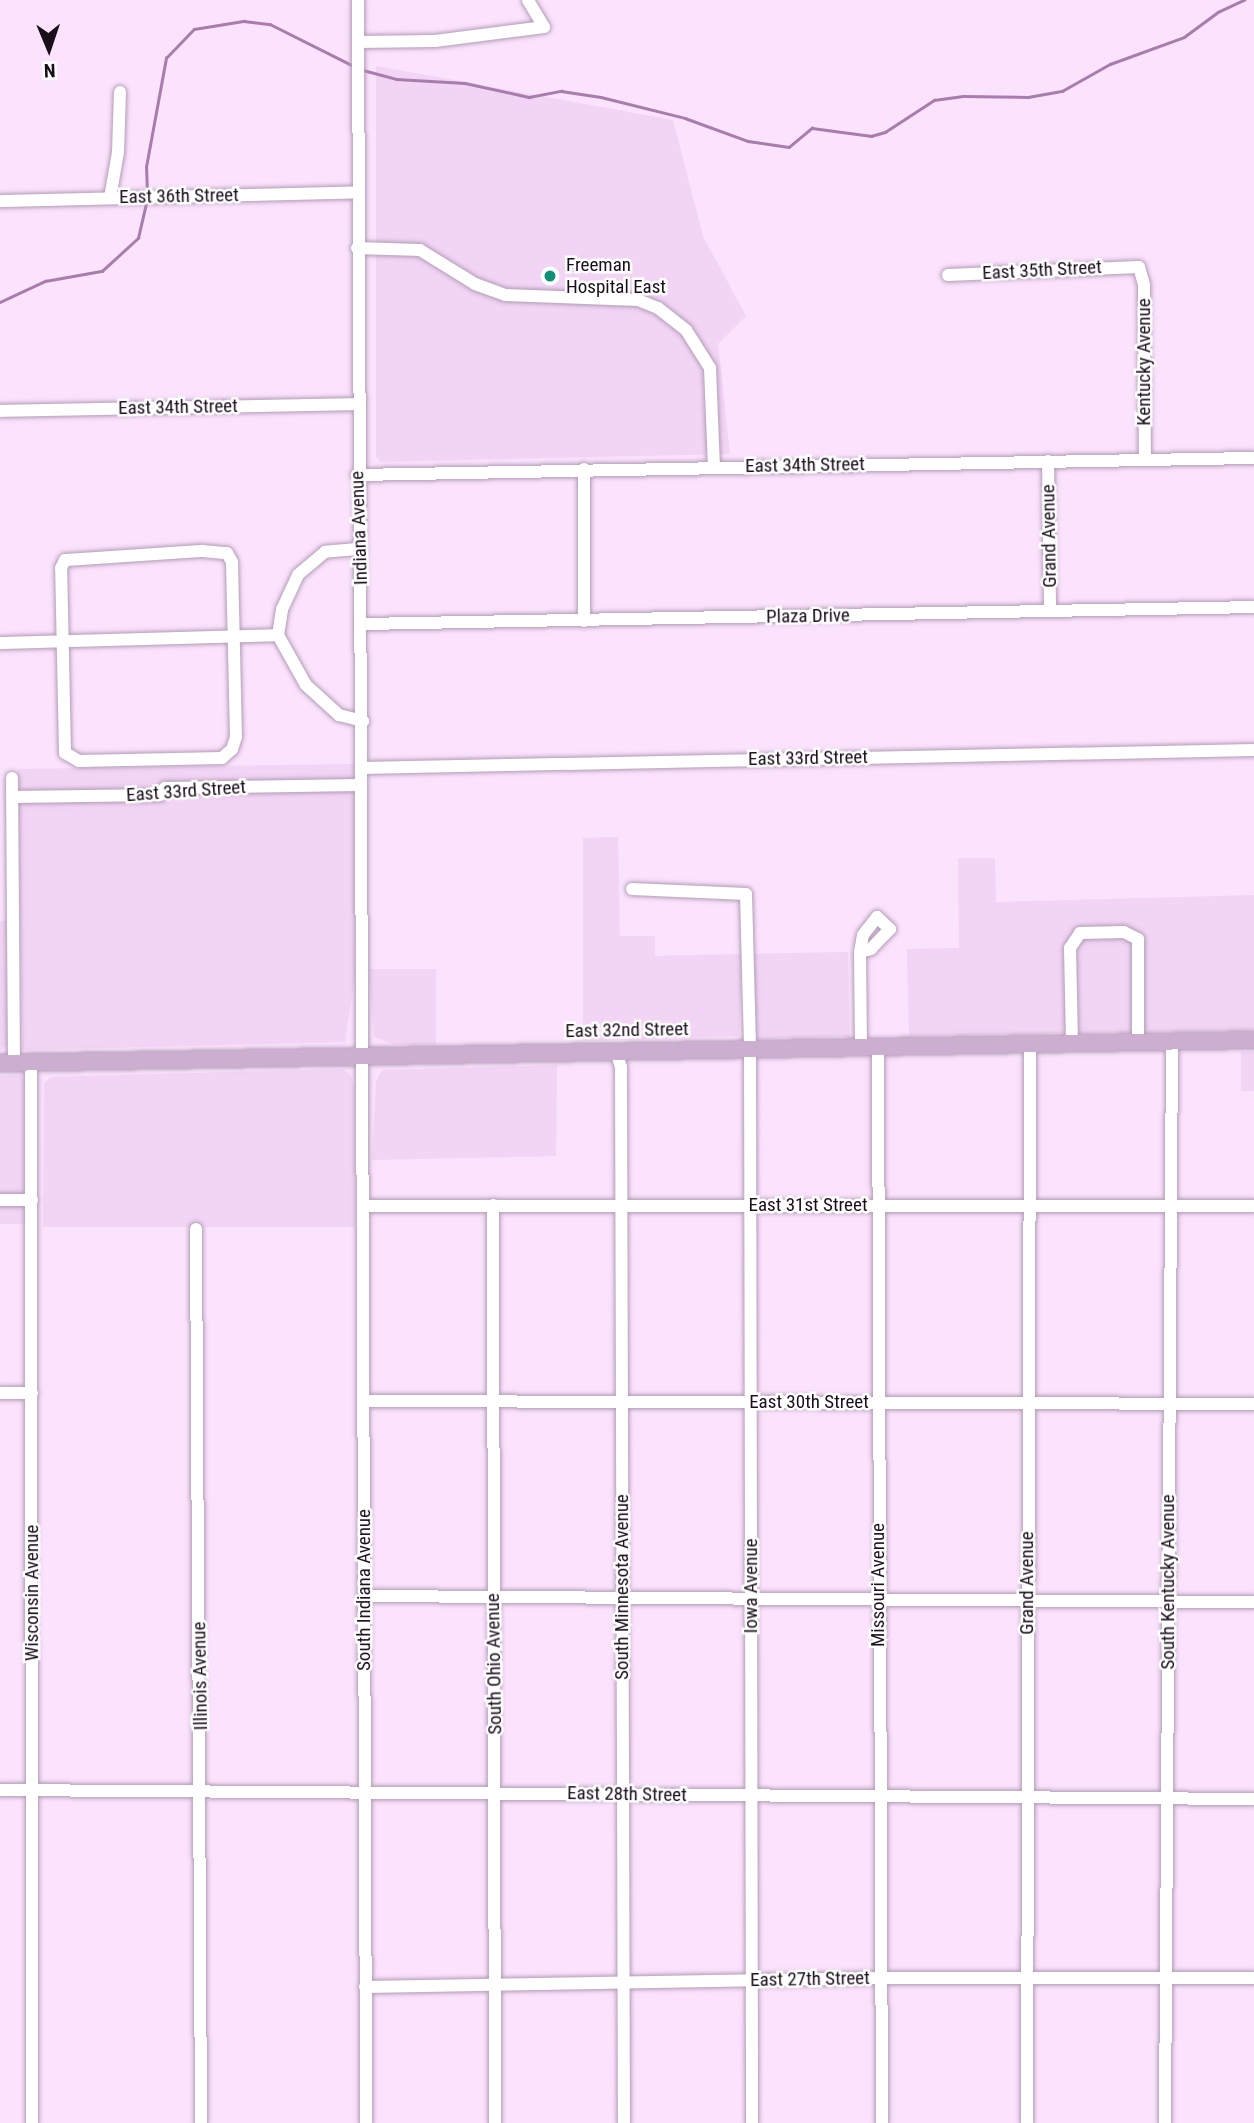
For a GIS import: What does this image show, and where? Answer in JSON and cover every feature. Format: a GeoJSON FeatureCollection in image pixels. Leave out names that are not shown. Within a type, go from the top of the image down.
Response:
{"type":"FeatureCollection","features":[{"type":"Feature","properties":{"kind":"main road","name":"East 32nd Street"},"geometry":{"type":"LineString","coordinates":[[7,1063],[1254,1040]]}},
{"type":"Feature","properties":{"kind":"street","name":"Indiana Avenue"},"geometry":{"type":"LineString","coordinates":[[358,0],[357,549],[363,624],[360,785],[362,1056]]}},
{"type":"Feature","properties":{"kind":"street"},"geometry":{"type":"LineString","coordinates":[[358,43],[448,40],[544,27],[528,0]]}},
{"type":"Feature","properties":{"kind":"street"},"geometry":{"type":"LineString","coordinates":[[110,198],[118,152],[120,92]]}},
{"type":"Feature","properties":{"kind":"street","name":"East 36th Street"},"geometry":{"type":"LineString","coordinates":[[0,201],[358,192]]}},
{"type":"Feature","properties":{"kind":"street"},"geometry":{"type":"LineString","coordinates":[[357,248],[420,250],[475,284],[505,295],[638,300],[686,330],[705,356],[713,389],[714,466]]}},
{"type":"Feature","properties":{"kind":"street","name":"East 35th Street"},"geometry":{"type":"LineString","coordinates":[[948,275],[1137,266]]}},
{"type":"Feature","properties":{"kind":"street","name":"Kentucky Avenue"},"geometry":{"type":"LineString","coordinates":[[1137,266],[1144,285],[1144,460]]}},
{"type":"Feature","properties":{"kind":"street","name":"East 34th Street"},"geometry":{"type":"LineString","coordinates":[[0,411],[357,404]]}},
{"type":"Feature","properties":{"kind":"street","name":"East 34th Street"},"geometry":{"type":"LineString","coordinates":[[357,475],[714,466],[1254,458]]}},
{"type":"Feature","properties":{"kind":"street","name":"Grand Avenue"},"geometry":{"type":"LineString","coordinates":[[1048,461],[1050,611]]}},
{"type":"Feature","properties":{"kind":"street"},"geometry":{"type":"LineString","coordinates":[[584,469],[584,621]]}},
{"type":"Feature","properties":{"kind":"street"},"geometry":{"type":"LineString","coordinates":[[357,549],[326,552],[303,569],[289,587],[278,635],[306,685],[340,715],[363,721]]}},
{"type":"Feature","properties":{"kind":"street"},"geometry":{"type":"LineString","coordinates":[[202,551],[227,553],[232,562],[236,737],[222,758],[79,761],[65,753],[63,643],[61,568],[71,556],[202,551]]}},
{"type":"Feature","properties":{"kind":"street","name":"Plaza Drive"},"geometry":{"type":"LineString","coordinates":[[363,624],[1254,607]]}},
{"type":"Feature","properties":{"kind":"street"},"geometry":{"type":"LineString","coordinates":[[0,643],[278,635]]}},
{"type":"Feature","properties":{"kind":"street","name":"East 33rd Street"},"geometry":{"type":"LineString","coordinates":[[361,768],[1254,750]]}},
{"type":"Feature","properties":{"kind":"street"},"geometry":{"type":"LineString","coordinates":[[7,1063],[6,838],[12,778]]}},
{"type":"Feature","properties":{"kind":"street","name":"East 33rd Street"},"geometry":{"type":"LineString","coordinates":[[12,797],[360,785]]}},
{"type":"Feature","properties":{"kind":"street","name":"Iowa Avenue"},"geometry":{"type":"LineString","coordinates":[[632,889],[746,894],[750,1048],[752,2123]]}},
{"type":"Feature","properties":{"kind":"street"},"geometry":{"type":"LineString","coordinates":[[1072,1043],[1070,948],[1080,933],[1124,932],[1138,939],[1138,1043]]}},
{"type":"Feature","properties":{"kind":"street"},"geometry":{"type":"LineString","coordinates":[[860,952],[861,1047]]}},
{"type":"Feature","properties":{"kind":"street","name":"South Kentucky Avenue"},"geometry":{"type":"LineString","coordinates":[[1165,2123],[1172,1042]]}},
{"type":"Feature","properties":{"kind":"street","name":"Grand Avenue"},"geometry":{"type":"LineString","coordinates":[[1027,2123],[1030,1043]]}},
{"type":"Feature","properties":{"kind":"street","name":"Missouri Avenue"},"geometry":{"type":"LineString","coordinates":[[878,1047],[878,1796],[882,2123]]}},
{"type":"Feature","properties":{"kind":"street","name":"South Minnesota Avenue"},"geometry":{"type":"LineString","coordinates":[[616,1051],[621,1067],[624,2123]]}},
{"type":"Feature","properties":{"kind":"street","name":"South Indiana Avenue"},"geometry":{"type":"LineString","coordinates":[[362,1056],[366,2123]]}},
{"type":"Feature","properties":{"kind":"street","name":"Wisconsin Avenue"},"geometry":{"type":"LineString","coordinates":[[31,1063],[32,2123]]}},
{"type":"Feature","properties":{"kind":"street"},"geometry":{"type":"LineString","coordinates":[[0,1200],[32,1200]]}},
{"type":"Feature","properties":{"kind":"street","name":"South Ohio Avenue"},"geometry":{"type":"LineString","coordinates":[[494,1205],[495,2123]]}},
{"type":"Feature","properties":{"kind":"street","name":"East 31st Street"},"geometry":{"type":"LineString","coordinates":[[363,1206],[1254,1206]]}},
{"type":"Feature","properties":{"kind":"street","name":"Illinois Avenue"},"geometry":{"type":"LineString","coordinates":[[196,1229],[201,2123]]}},
{"type":"Feature","properties":{"kind":"street"},"geometry":{"type":"LineString","coordinates":[[0,1394],[32,1393]]}},
{"type":"Feature","properties":{"kind":"street","name":"East 30th Street"},"geometry":{"type":"LineString","coordinates":[[364,1401],[1254,1404]]}},
{"type":"Feature","properties":{"kind":"street"},"geometry":{"type":"LineString","coordinates":[[364,1596],[1254,1602]]}},
{"type":"Feature","properties":{"kind":"street","name":"East 28th Street"},"geometry":{"type":"LineString","coordinates":[[0,1790],[1254,1799]]}},
{"type":"Feature","properties":{"kind":"street","name":"East 27th Street"},"geometry":{"type":"LineString","coordinates":[[365,1987],[879,1978],[1254,1978]]}},
{"type":"Feature","properties":{"kind":"shaded area","name":"Freeman Hospital East"},"geometry":{"type":"Polygon","coordinates":[[[376,66],[673,120],[703,236],[746,316],[718,344],[730,454],[380,462],[376,456],[376,66]]]}},
{"type":"Feature","properties":{"kind":"shaded area"},"geometry":{"type":"Polygon","coordinates":[[[354,764],[355,975],[345,1042],[23,1050],[18,769],[354,764]]]}},
{"type":"Feature","properties":{"kind":"shaded area"},"geometry":{"type":"Polygon","coordinates":[[[618,837],[620,936],[655,936],[655,956],[742,954],[739,1036],[583,1041],[583,838],[618,837]]]}},
{"type":"Feature","properties":{"kind":"shaded area"},"geometry":{"type":"Polygon","coordinates":[[[958,858],[995,858],[996,902],[1254,895],[1254,1030],[909,1036],[907,949],[959,948],[958,858]]]}},
{"type":"Feature","properties":{"kind":"shaded area"},"geometry":{"type":"Polygon","coordinates":[[[0,921],[6,921],[8,1044],[0,1050],[0,921]]]}},
{"type":"Feature","properties":{"kind":"shaded area"},"geometry":{"type":"Polygon","coordinates":[[[848,952],[849,1037],[752,1039],[751,954],[848,952]]]}},
{"type":"Feature","properties":{"kind":"shaded area"},"geometry":{"type":"Polygon","coordinates":[[[369,969],[436,969],[436,1044],[395,1045],[374,1037],[369,969]]]}},
{"type":"Feature","properties":{"kind":"shaded area"},"geometry":{"type":"Polygon","coordinates":[[[1241,1052],[1254,1052],[1254,1091],[1241,1091],[1241,1052]]]}},
{"type":"Feature","properties":{"kind":"shaded area"},"geometry":{"type":"Polygon","coordinates":[[[557,1065],[556,1156],[372,1160],[376,1081],[382,1070],[557,1065]]]}},
{"type":"Feature","properties":{"kind":"shaded area"},"geometry":{"type":"Polygon","coordinates":[[[342,1069],[350,1074],[354,1085],[355,1227],[43,1227],[44,1083],[51,1077],[342,1069]]]}},
{"type":"Feature","properties":{"kind":"shaded area"},"geometry":{"type":"Polygon","coordinates":[[[20,1075],[26,1083],[25,1224],[0,1224],[0,1076],[20,1075]]]}},
{"type":"Feature","properties":{"kind":"waterway"},"geometry":{"type":"LineString","coordinates":[[363,70],[396,79],[465,83],[529,97],[561,91],[601,97],[685,118],[748,141],[789,147],[812,128],[871,136],[885,132],[934,100],[963,96],[1028,97],[1062,91],[1110,64],[1184,37],[1218,12],[1244,0]]}},
{"type":"Feature","properties":{"kind":"waterway"},"geometry":{"type":"LineString","coordinates":[[147,194],[146,167],[166,58],[194,29],[244,21],[270,24],[354,66]]}},
{"type":"Feature","properties":{"kind":"waterway"},"geometry":{"type":"LineString","coordinates":[[0,302],[45,281],[102,271],[138,238],[147,200]]}},
{"type":"Feature","properties":{"kind":"place","name":"Freeman Hospital East"},"geometry":{"type":"Point","coordinates":[550,276]}}]}
